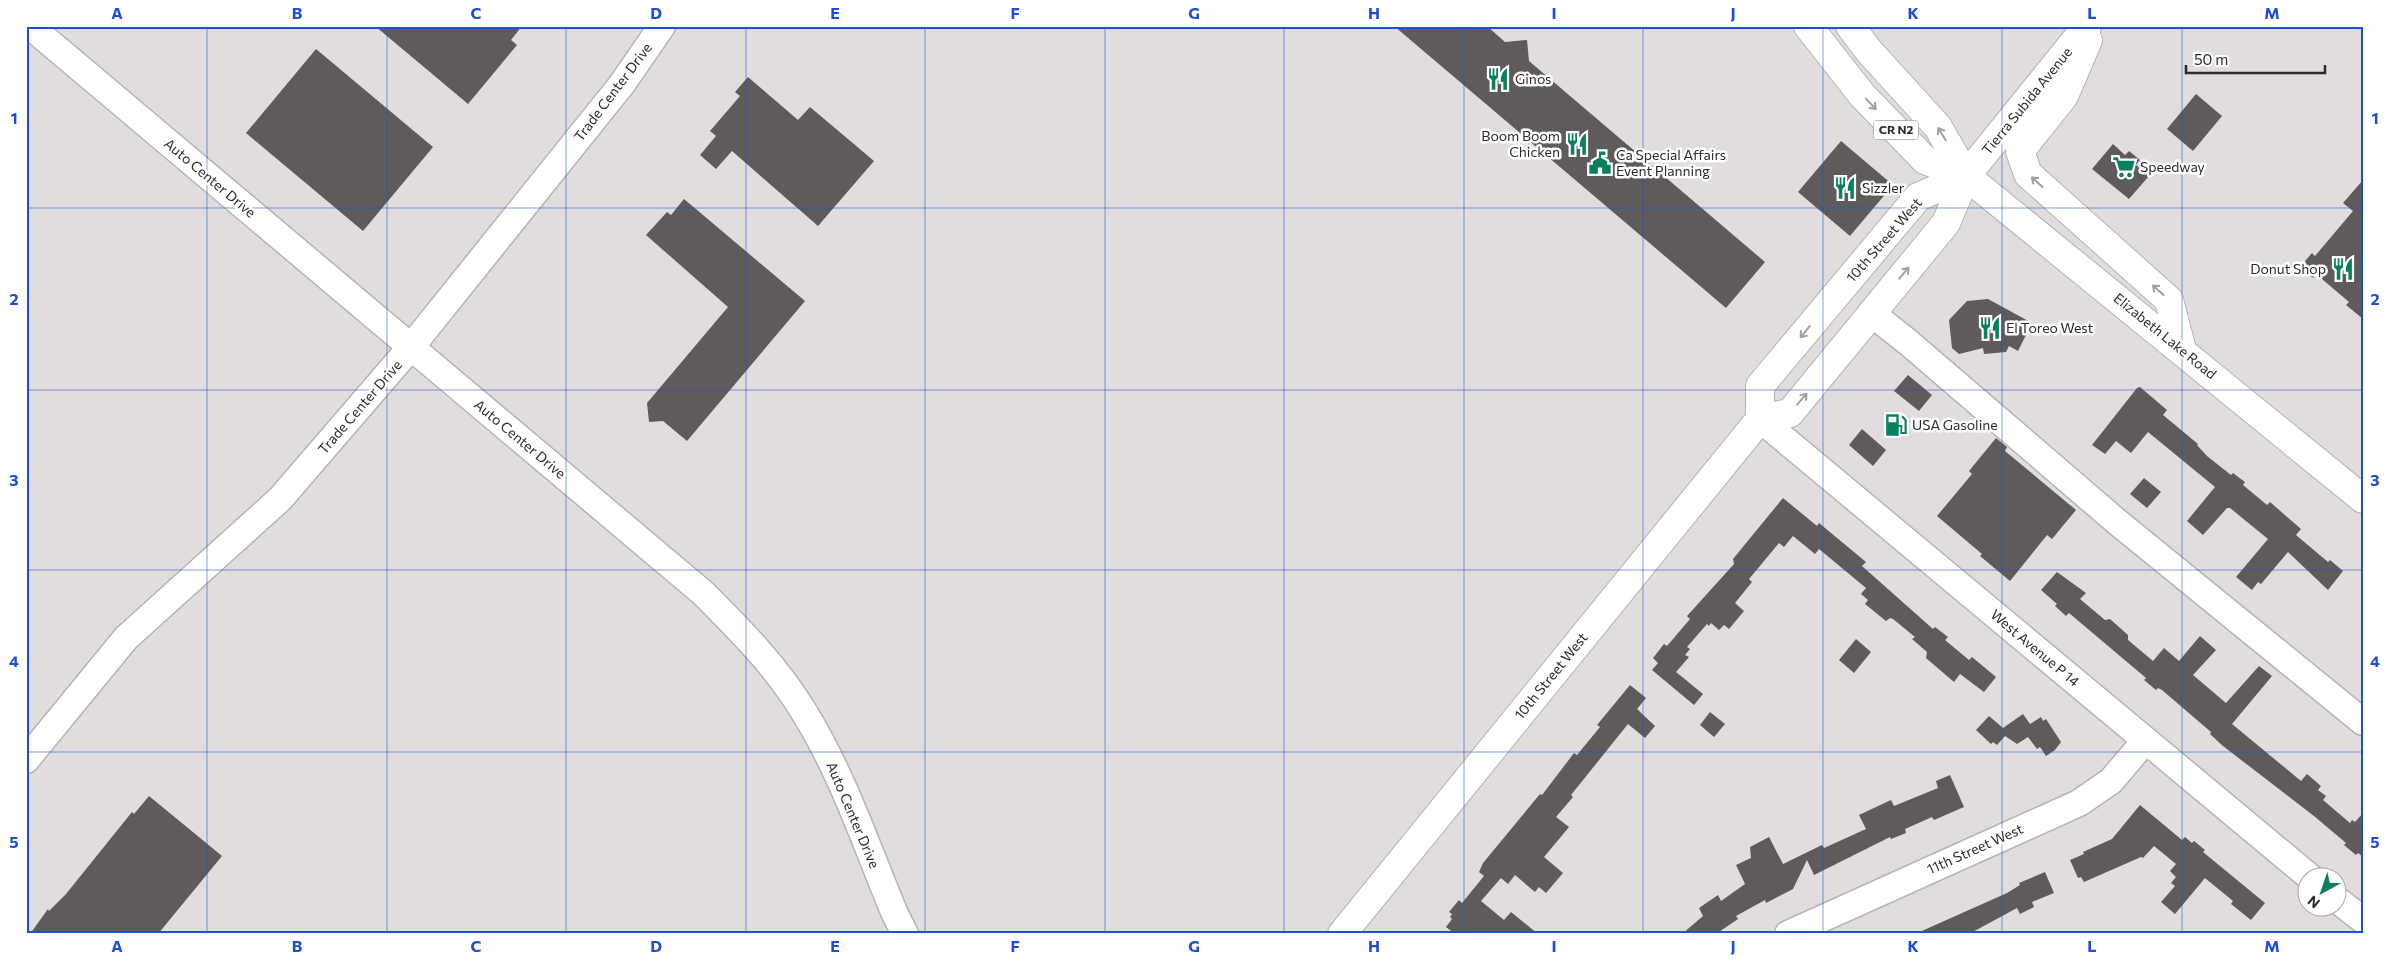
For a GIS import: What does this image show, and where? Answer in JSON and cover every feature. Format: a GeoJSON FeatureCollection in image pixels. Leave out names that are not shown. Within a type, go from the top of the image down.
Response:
{"type":"FeatureCollection","features":[{"type":"Feature","properties":{"kind":"main road","name":"CR N2"},"geometry":{"type":"LineString","coordinates":[[1808,26],[1862,95],[1925,160],[1966,176]]}},
{"type":"Feature","properties":{"kind":"main road","name":"CR N2"},"geometry":{"type":"LineString","coordinates":[[1850,26],[1868,50],[1938,127],[1966,176]]}},
{"type":"Feature","properties":{"kind":"main road","name":"Tierra Subida Avenue"},"geometry":{"type":"LineString","coordinates":[[1966,176],[2087,26]]}},
{"type":"Feature","properties":{"kind":"main road"},"geometry":{"type":"LineString","coordinates":[[2093,26],[2064,96],[2020,151],[2028,174],[2169,300],[2182,350]]}},
{"type":"Feature","properties":{"kind":"main road"},"geometry":{"type":"LineString","coordinates":[[1760,418],[1790,413],[1946,223],[1966,176]]}},
{"type":"Feature","properties":{"kind":"main road","name":"Elizabeth Lake Road"},"geometry":{"type":"LineString","coordinates":[[1966,176],[2363,499]]}},
{"type":"Feature","properties":{"kind":"main road","name":"10th Street West"},"geometry":{"type":"LineString","coordinates":[[1342,934],[1760,418],[1760,386],[1918,197],[1966,176]]}},
{"type":"Feature","properties":{"kind":"street","name":"Auto Center Drive"},"geometry":{"type":"LineString","coordinates":[[30,26],[703,593],[757,647],[804,711],[841,780],[892,908],[905,934]]}},
{"type":"Feature","properties":{"kind":"street","name":"Trade Center Drive"},"geometry":{"type":"LineString","coordinates":[[26,760],[126,638],[280,499],[411,347],[622,84],[660,27]]}},
{"type":"Feature","properties":{"kind":"street"},"geometry":{"type":"LineString","coordinates":[[1871,313],[1916,349],[2116,521],[2363,722]]}},
{"type":"Feature","properties":{"kind":"street","name":"West Avenue P 14"},"geometry":{"type":"LineString","coordinates":[[1760,418],[2299,868]]}},
{"type":"Feature","properties":{"kind":"street","name":"11th Street West"},"geometry":{"type":"LineString","coordinates":[[1788,934],[2079,803],[2112,781],[2145,740]]}},
{"type":"Feature","properties":{"kind":"street"},"geometry":{"type":"LineString","coordinates":[[2346,907],[2363,920]]}},
{"type":"Feature","properties":{"kind":"building"},"geometry":{"type":"Polygon","coordinates":[[[375,26],[522,26],[511,40],[517,45],[468,104],[375,26]]]}},
{"type":"Feature","properties":{"kind":"building"},"geometry":{"type":"Polygon","coordinates":[[[1394,26],[1487,26],[1505,42],[1527,40],[1529,61],[1765,262],[1726,308],[1394,26]]]}},
{"type":"Feature","properties":{"kind":"building"},"geometry":{"type":"Polygon","coordinates":[[[316,49],[433,147],[363,231],[246,133],[316,49]]]}},
{"type":"Feature","properties":{"kind":"building"},"geometry":{"type":"Polygon","coordinates":[[[748,77],[798,120],[810,107],[874,161],[818,226],[732,151],[716,169],[700,155],[716,136],[710,131],[740,96],[735,92],[748,77]]]}},
{"type":"Feature","properties":{"kind":"building"},"geometry":{"type":"Polygon","coordinates":[[[2196,94],[2222,116],[2193,151],[2167,129],[2196,94]]]}},
{"type":"Feature","properties":{"kind":"building","name":"Sizzler"},"geometry":{"type":"Polygon","coordinates":[[[1841,141],[1893,185],[1850,236],[1798,192],[1841,141]]]}},
{"type":"Feature","properties":{"kind":"building"},"geometry":{"type":"Polygon","coordinates":[[[2113,144],[2125,155],[2129,151],[2140,160],[2136,165],[2149,176],[2129,199],[2092,169],[2113,144]]]}},
{"type":"Feature","properties":{"kind":"building"},"geometry":{"type":"Polygon","coordinates":[[[2363,180],[2363,319],[2346,305],[2349,302],[2316,274],[2313,278],[2300,267],[2312,253],[2315,256],[2353,211],[2343,203],[2363,180]]]}},
{"type":"Feature","properties":{"kind":"building"},"geometry":{"type":"Polygon","coordinates":[[[684,199],[805,301],[687,441],[663,421],[649,422],[647,403],[728,307],[646,235],[667,212],[671,215],[684,199]]]}},
{"type":"Feature","properties":{"kind":"building","name":"El Toreo West"},"geometry":{"type":"Polygon","coordinates":[[[1988,299],[2032,323],[2018,351],[2009,346],[2006,352],[1984,354],[1983,348],[1959,354],[1952,348],[1949,320],[1967,301],[1988,299]]]}},
{"type":"Feature","properties":{"kind":"building"},"geometry":{"type":"Polygon","coordinates":[[[1908,375],[1932,395],[1919,411],[1894,391],[1908,375]]]}},
{"type":"Feature","properties":{"kind":"building"},"geometry":{"type":"Polygon","coordinates":[[[2140,387],[2167,410],[2163,415],[2198,444],[2207,456],[2231,475],[2233,473],[2245,482],[2243,485],[2267,505],[2270,502],[2301,529],[2296,535],[2328,562],[2330,560],[2343,571],[2328,590],[2288,552],[2261,584],[2258,582],[2252,590],[2236,577],[2268,539],[2230,508],[2227,508],[2203,535],[2187,521],[2215,487],[2148,432],[2131,453],[2116,441],[2105,454],[2092,445],[2137,388],[2140,387]]]}},
{"type":"Feature","properties":{"kind":"building"},"geometry":{"type":"Polygon","coordinates":[[[1862,429],[1886,450],[1873,466],[1849,445],[1862,429]]]}},
{"type":"Feature","properties":{"kind":"building"},"geometry":{"type":"Polygon","coordinates":[[[1996,438],[2007,447],[2005,451],[2076,510],[2052,539],[2047,535],[2010,581],[1980,556],[1982,554],[1937,516],[1972,474],[1969,471],[1996,438]]]}},
{"type":"Feature","properties":{"kind":"building"},"geometry":{"type":"Polygon","coordinates":[[[2144,478],[2161,492],[2147,508],[2130,494],[2144,478]]]}},
{"type":"Feature","properties":{"kind":"building"},"geometry":{"type":"Polygon","coordinates":[[[1783,498],[1817,526],[1819,523],[1866,562],[1862,566],[1933,629],[1935,627],[1948,637],[1945,640],[1969,660],[1972,657],[1996,677],[1984,692],[1960,674],[1954,682],[1926,658],[1927,652],[1912,639],[1915,637],[1893,619],[1890,618],[1886,621],[1865,604],[1868,600],[1861,594],[1866,588],[1819,549],[1815,554],[1793,536],[1784,547],[1779,543],[1749,579],[1752,582],[1735,603],[1744,611],[1729,629],[1724,625],[1719,630],[1711,623],[1709,626],[1707,624],[1687,647],[1690,649],[1685,655],[1689,657],[1676,672],[1703,694],[1694,705],[1652,670],[1658,663],[1653,658],[1664,644],[1667,646],[1690,619],[1687,616],[1734,564],[1733,559],[1783,498]]]}},
{"type":"Feature","properties":{"kind":"building"},"geometry":{"type":"Polygon","coordinates":[[[2057,572],[2086,593],[2080,599],[2105,620],[2110,619],[2128,635],[2128,640],[2153,661],[2164,648],[2179,661],[2200,636],[2216,650],[2193,675],[2226,703],[2259,666],[2272,676],[2232,724],[2301,781],[2307,774],[2321,786],[2318,790],[2326,796],[2323,800],[2350,823],[2352,820],[2355,822],[2363,813],[2363,857],[2358,853],[2356,855],[2344,845],[2346,843],[2314,816],[2223,746],[2210,734],[2211,732],[2162,690],[2158,688],[2156,690],[2144,680],[2146,678],[2069,613],[2066,616],[2055,606],[2057,604],[2041,590],[2057,572]]]}},
{"type":"Feature","properties":{"kind":"building"},"geometry":{"type":"Polygon","coordinates":[[[1856,639],[1871,652],[1854,673],[1839,660],[1856,639]]]}},
{"type":"Feature","properties":{"kind":"building"},"geometry":{"type":"Polygon","coordinates":[[[1630,685],[1646,698],[1637,709],[1655,726],[1645,738],[1628,724],[1571,795],[1573,797],[1556,817],[1569,827],[1544,857],[1563,873],[1546,893],[1539,887],[1535,892],[1515,875],[1508,884],[1501,878],[1481,901],[1504,920],[1511,912],[1538,934],[1455,934],[1446,927],[1452,919],[1450,917],[1452,914],[1449,912],[1459,900],[1462,903],[1484,876],[1479,872],[1483,863],[1540,794],[1542,795],[1574,753],[1577,755],[1600,727],[1597,725],[1630,685]]]}},
{"type":"Feature","properties":{"kind":"building"},"geometry":{"type":"Polygon","coordinates":[[[1710,712],[1725,724],[1714,737],[1700,725],[1710,712]]]}},
{"type":"Feature","properties":{"kind":"building"},"geometry":{"type":"Polygon","coordinates":[[[2023,714],[2030,724],[2041,717],[2043,721],[2046,719],[2061,742],[2055,750],[2046,756],[2040,747],[2037,749],[2028,737],[2017,744],[2005,736],[1997,745],[1993,742],[1991,744],[1976,730],[1989,716],[2003,728],[2023,714]]]}},
{"type":"Feature","properties":{"kind":"building"},"geometry":{"type":"Polygon","coordinates":[[[1950,775],[1964,807],[1934,820],[1932,817],[1905,829],[1906,833],[1891,839],[1890,837],[1814,875],[1807,860],[1793,889],[1766,903],[1765,900],[1736,916],[1738,919],[1716,934],[1682,934],[1703,916],[1699,908],[1718,895],[1721,901],[1745,884],[1736,865],[1751,858],[1750,847],[1769,837],[1783,864],[1822,845],[1824,848],[1866,829],[1859,815],[1891,800],[1894,806],[1938,788],[1936,781],[1950,775]]]}},
{"type":"Feature","properties":{"kind":"building"},"geometry":{"type":"Polygon","coordinates":[[[149,796],[222,856],[158,934],[30,934],[48,909],[49,911],[66,894],[132,812],[134,814],[149,796]]]}},
{"type":"Feature","properties":{"kind":"building"},"geometry":{"type":"Polygon","coordinates":[[[2140,805],[2182,840],[2185,837],[2192,843],[2194,841],[2205,850],[2203,852],[2265,903],[2251,920],[2231,904],[2233,901],[2205,878],[2175,914],[2161,902],[2175,886],[2171,883],[2176,877],[2170,871],[2176,864],[2154,846],[2143,858],[2141,857],[2084,882],[2081,877],[2078,878],[2070,860],[2112,839],[2140,805]]]}},
{"type":"Feature","properties":{"kind":"building"},"geometry":{"type":"Polygon","coordinates":[[[2045,872],[2054,893],[2032,902],[2034,907],[2020,914],[2017,908],[1969,934],[1915,934],[2007,893],[2020,885],[2019,883],[2045,872]]]}},
{"type":"Feature","properties":{"kind":"place","name":"Ginos"},"geometry":{"type":"Point","coordinates":[1498,79]}},
{"type":"Feature","properties":{"kind":"place","name":"Boom Boom Chicken"},"geometry":{"type":"Point","coordinates":[1577,144]}},
{"type":"Feature","properties":{"kind":"place","name":"Ca Special Affairs Event Planning"},"geometry":{"type":"Point","coordinates":[1600,163]}},
{"type":"Feature","properties":{"kind":"place","name":"Speedway"},"geometry":{"type":"Point","coordinates":[2124,167]}},
{"type":"Feature","properties":{"kind":"place","name":"Sizzler"},"geometry":{"type":"Point","coordinates":[1845,188]}},
{"type":"Feature","properties":{"kind":"place","name":"Donut Shop"},"geometry":{"type":"Point","coordinates":[2343,269]}},
{"type":"Feature","properties":{"kind":"place","name":"El Toreo West"},"geometry":{"type":"Point","coordinates":[1990,328]}},
{"type":"Feature","properties":{"kind":"place","name":"USA Gasoline"},"geometry":{"type":"Point","coordinates":[1896,425]}}]}
